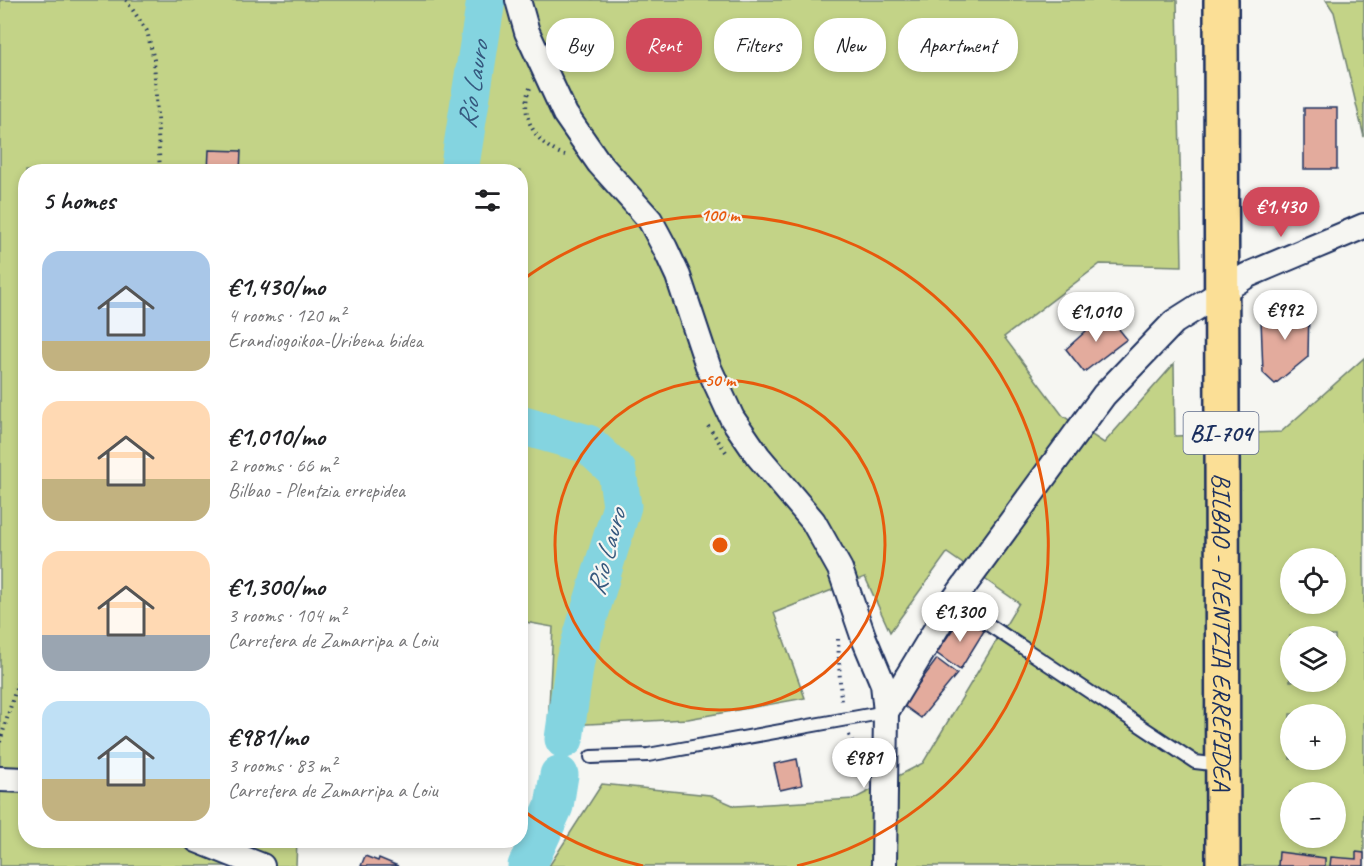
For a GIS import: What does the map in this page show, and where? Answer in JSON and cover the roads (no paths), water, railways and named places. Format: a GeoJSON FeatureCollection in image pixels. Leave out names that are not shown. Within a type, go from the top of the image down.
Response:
{"type":"FeatureCollection","features":[{"type":"Feature","properties":{"kind":"main road","name":"BILBAO - PLENTZIA ERREPIDEA"},"geometry":{"type":"LineString","coordinates":[[1221,0],[1222,866]]}},
{"type":"Feature","properties":{"kind":"street"},"geometry":{"type":"LineString","coordinates":[[518,0],[527,32],[566,114],[599,164],[650,220],[665,248],[678,276],[708,366],[732,418],[758,456],[813,521],[840,569],[884,684],[886,712],[884,866]]}},
{"type":"Feature","properties":{"kind":"street"},"geometry":{"type":"LineString","coordinates":[[886,712],[953,601],[1104,395],[1174,322],[1248,275],[1364,226]]}},
{"type":"Feature","properties":{"kind":"street"},"geometry":{"type":"LineString","coordinates":[[0,779],[18,780]]}},
{"type":"Feature","properties":{"kind":"street"},"geometry":{"type":"LineString","coordinates":[[217,848],[262,866]]}},
{"type":"Feature","properties":{"kind":"lane"},"geometry":{"type":"LineString","coordinates":[[953,601],[1195,762],[1222,765]]}},
{"type":"Feature","properties":{"kind":"lane"},"geometry":{"type":"LineString","coordinates":[[591,757],[648,754],[886,712]]}},
{"type":"Feature","properties":{"kind":"waterway","name":"Río Lauro"},"geometry":{"type":"LineString","coordinates":[[460,164],[486,0]]}},
{"type":"Feature","properties":{"kind":"waterway","name":"Río Lauro"},"geometry":{"type":"LineString","coordinates":[[528,427],[588,444],[617,471],[622,506],[575,661],[564,739]]}},
{"type":"Feature","properties":{"kind":"waterway","name":"Río Lauro"},"geometry":{"type":"LineString","coordinates":[[527,866],[554,806],[559,775]]}}]}
